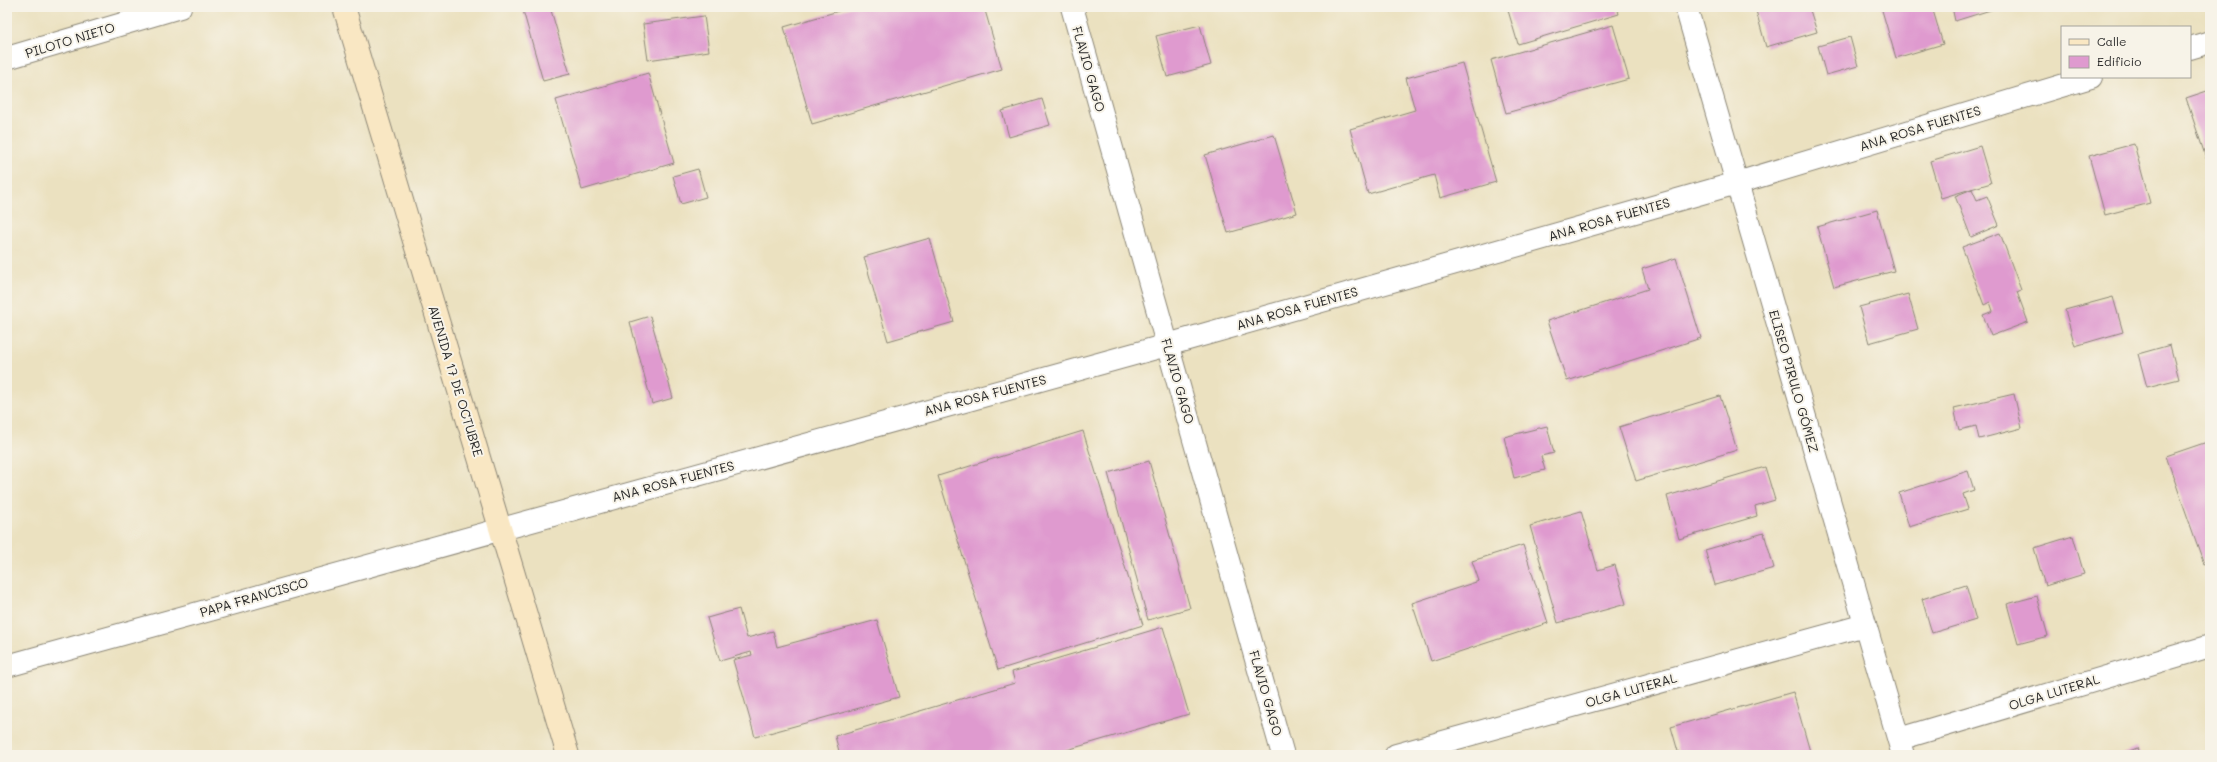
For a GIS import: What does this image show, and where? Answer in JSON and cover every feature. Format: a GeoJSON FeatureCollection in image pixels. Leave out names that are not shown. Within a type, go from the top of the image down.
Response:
{"type":"FeatureCollection","features":[{"type":"Feature","properties":{"kind":"main road","name":"AVENIDA 17 DE OCTUBRE"},"geometry":{"type":"LineString","coordinates":[[344,7],[568,755]]}},
{"type":"Feature","properties":{"kind":"street","name":"PILOTO NIETO"},"geometry":{"type":"LineString","coordinates":[[7,58],[180,7]]}},
{"type":"Feature","properties":{"kind":"street","name":"FLAVIO GAGO"},"geometry":{"type":"LineString","coordinates":[[1072,7],[1283,755]]}},
{"type":"Feature","properties":{"kind":"street","name":"ELISEO PIRULO GÓMEZ"},"geometry":{"type":"LineString","coordinates":[[1686,7],[1901,747]]}},
{"type":"Feature","properties":{"kind":"street"},"geometry":{"type":"LineString","coordinates":[[2191,48],[2210,42]]}},
{"type":"Feature","properties":{"kind":"street","name":"ANA ROSA FUENTES"},"geometry":{"type":"LineString","coordinates":[[501,529],[1167,345],[1737,182],[2088,78]]}},
{"type":"Feature","properties":{"kind":"street","name":"PAPA FRANCISCO"},"geometry":{"type":"LineString","coordinates":[[7,666],[501,529]]}},
{"type":"Feature","properties":{"kind":"street","name":"OLGA LUTERAL"},"geometry":{"type":"LineString","coordinates":[[1396,755],[1865,625]]}},
{"type":"Feature","properties":{"kind":"street","name":"OLGA LUTERAL"},"geometry":{"type":"LineString","coordinates":[[1901,747],[2210,646]]}},
{"type":"Feature","properties":{"kind":"building"},"geometry":{"type":"Polygon","coordinates":[[[522,7],[550,7],[570,74],[543,81],[522,7]]]}},
{"type":"Feature","properties":{"kind":"building"},"geometry":{"type":"Polygon","coordinates":[[[852,7],[984,7],[1002,69],[812,124],[784,27],[852,7]]]}},
{"type":"Feature","properties":{"kind":"building"},"geometry":{"type":"Polygon","coordinates":[[[1507,7],[1617,7],[1619,14],[1518,44],[1507,7]]]}},
{"type":"Feature","properties":{"kind":"building"},"geometry":{"type":"Polygon","coordinates":[[[1755,7],[1809,7],[1817,32],[1766,47],[1755,7]]]}},
{"type":"Feature","properties":{"kind":"building"},"geometry":{"type":"Polygon","coordinates":[[[1881,7],[1932,7],[1943,44],[1896,58],[1881,7]]]}},
{"type":"Feature","properties":{"kind":"building"},"geometry":{"type":"Polygon","coordinates":[[[1952,7],[2000,7],[1955,21],[1952,7]]]}},
{"type":"Feature","properties":{"kind":"building"},"geometry":{"type":"Polygon","coordinates":[[[704,16],[709,51],[648,60],[643,24],[704,16]]]}},
{"type":"Feature","properties":{"kind":"building"},"geometry":{"type":"Polygon","coordinates":[[[1200,25],[1211,65],[1167,77],[1156,36],[1200,25]]]}},
{"type":"Feature","properties":{"kind":"building"},"geometry":{"type":"Polygon","coordinates":[[[1613,25],[1629,79],[1506,113],[1491,60],[1613,25]]]}},
{"type":"Feature","properties":{"kind":"building"},"geometry":{"type":"Polygon","coordinates":[[[1850,37],[1858,66],[1826,75],[1818,46],[1850,37]]]}},
{"type":"Feature","properties":{"kind":"building"},"geometry":{"type":"Polygon","coordinates":[[[1462,63],[1496,182],[1440,198],[1434,175],[1368,194],[1350,129],[1415,110],[1406,78],[1462,63]]]}},
{"type":"Feature","properties":{"kind":"building"},"geometry":{"type":"Polygon","coordinates":[[[648,73],[674,163],[582,190],[556,100],[648,73]]]}},
{"type":"Feature","properties":{"kind":"building"},"geometry":{"type":"Polygon","coordinates":[[[2210,90],[2210,170],[2186,98],[2210,90]]]}},
{"type":"Feature","properties":{"kind":"building"},"geometry":{"type":"Polygon","coordinates":[[[1042,99],[1050,125],[1009,137],[1002,111],[1042,99]]]}},
{"type":"Feature","properties":{"kind":"building"},"geometry":{"type":"Polygon","coordinates":[[[1274,135],[1297,213],[1228,233],[1205,155],[1274,135]]]}},
{"type":"Feature","properties":{"kind":"building"},"geometry":{"type":"Polygon","coordinates":[[[2134,144],[2150,203],[2105,215],[2089,156],[2134,144]]]}},
{"type":"Feature","properties":{"kind":"building"},"geometry":{"type":"Polygon","coordinates":[[[1980,146],[1991,183],[1941,198],[1930,161],[1980,146]]]}},
{"type":"Feature","properties":{"kind":"building"},"geometry":{"type":"Polygon","coordinates":[[[698,169],[706,197],[681,204],[673,176],[698,169]]]}},
{"type":"Feature","properties":{"kind":"building"},"geometry":{"type":"Polygon","coordinates":[[[1972,189],[1977,200],[1987,196],[1999,225],[1971,237],[1955,196],[1972,189]]]}},
{"type":"Feature","properties":{"kind":"building"},"geometry":{"type":"Polygon","coordinates":[[[1877,210],[1894,271],[1834,287],[1817,227],[1877,210]]]}},
{"type":"Feature","properties":{"kind":"building"},"geometry":{"type":"Polygon","coordinates":[[[2000,233],[2021,290],[2017,292],[2028,322],[1991,336],[1983,315],[1993,311],[1990,302],[1984,305],[1962,247],[2000,233]]]}},
{"type":"Feature","properties":{"kind":"building"},"geometry":{"type":"Polygon","coordinates":[[[930,238],[954,322],[888,341],[864,257],[930,238]]]}},
{"type":"Feature","properties":{"kind":"building"},"geometry":{"type":"Polygon","coordinates":[[[1676,258],[1701,338],[1567,381],[1547,321],[1648,289],[1642,269],[1676,258]]]}},
{"type":"Feature","properties":{"kind":"building"},"geometry":{"type":"Polygon","coordinates":[[[1908,294],[1918,329],[1869,343],[1859,307],[1908,294]]]}},
{"type":"Feature","properties":{"kind":"building"},"geometry":{"type":"Polygon","coordinates":[[[2113,297],[2123,332],[2075,346],[2065,310],[2113,297]]]}},
{"type":"Feature","properties":{"kind":"building"},"geometry":{"type":"Polygon","coordinates":[[[650,316],[673,398],[652,404],[630,322],[650,316]]]}},
{"type":"Feature","properties":{"kind":"building"},"geometry":{"type":"Polygon","coordinates":[[[2170,345],[2179,379],[2147,387],[2138,354],[2170,345]]]}},
{"type":"Feature","properties":{"kind":"building"},"geometry":{"type":"Polygon","coordinates":[[[2014,394],[2022,428],[1979,439],[1976,426],[1959,430],[1954,408],[2014,394]]]}},
{"type":"Feature","properties":{"kind":"building"},"geometry":{"type":"Polygon","coordinates":[[[1720,396],[1737,450],[1636,481],[1619,427],[1720,396]]]}},
{"type":"Feature","properties":{"kind":"building"},"geometry":{"type":"Polygon","coordinates":[[[1547,426],[1554,453],[1541,456],[1545,470],[1514,478],[1504,437],[1547,426]]]}},
{"type":"Feature","properties":{"kind":"building"},"geometry":{"type":"Polygon","coordinates":[[[1083,431],[1143,625],[998,670],[938,476],[1083,431]]]}},
{"type":"Feature","properties":{"kind":"building"},"geometry":{"type":"Polygon","coordinates":[[[2210,441],[2210,562],[2204,564],[2166,456],[2210,441]]]}},
{"type":"Feature","properties":{"kind":"building"},"geometry":{"type":"Polygon","coordinates":[[[1149,461],[1190,608],[1148,620],[1108,473],[1149,461]]]}},
{"type":"Feature","properties":{"kind":"building"},"geometry":{"type":"Polygon","coordinates":[[[1765,467],[1775,500],[1755,506],[1757,516],[1679,539],[1667,496],[1765,467]]]}},
{"type":"Feature","properties":{"kind":"building"},"geometry":{"type":"Polygon","coordinates":[[[1968,471],[1974,490],[1963,494],[1968,509],[1909,527],[1899,493],[1968,471]]]}},
{"type":"Feature","properties":{"kind":"building"},"geometry":{"type":"Polygon","coordinates":[[[1581,511],[1598,570],[1615,565],[1626,604],[1558,623],[1530,526],[1581,511]]]}},
{"type":"Feature","properties":{"kind":"building"},"geometry":{"type":"Polygon","coordinates":[[[1764,533],[1774,568],[1715,585],[1705,550],[1764,533]]]}},
{"type":"Feature","properties":{"kind":"building"},"geometry":{"type":"Polygon","coordinates":[[[2073,536],[2084,574],[2045,586],[2034,548],[2073,536]]]}},
{"type":"Feature","properties":{"kind":"building"},"geometry":{"type":"Polygon","coordinates":[[[1523,545],[1548,623],[1431,661],[1412,603],[1479,581],[1472,561],[1523,545]]]}},
{"type":"Feature","properties":{"kind":"building"},"geometry":{"type":"Polygon","coordinates":[[[1966,585],[1976,620],[1932,633],[1922,599],[1966,585]]]}},
{"type":"Feature","properties":{"kind":"building"},"geometry":{"type":"Polygon","coordinates":[[[2037,596],[2048,636],[2018,644],[2007,604],[2037,596]]]}},
{"type":"Feature","properties":{"kind":"building"},"geometry":{"type":"Polygon","coordinates":[[[739,609],[747,638],[773,631],[777,647],[877,620],[899,697],[755,737],[733,660],[752,655],[751,652],[720,661],[707,618],[739,609]]]}},
{"type":"Feature","properties":{"kind":"building"},"geometry":{"type":"Polygon","coordinates":[[[1163,627],[1189,714],[1050,755],[840,755],[835,736],[1015,683],[1012,672],[1163,627]]]}},
{"type":"Feature","properties":{"kind":"building"},"geometry":{"type":"Polygon","coordinates":[[[1793,692],[1811,755],[1679,755],[1671,727],[1793,692]]]}},
{"type":"Feature","properties":{"kind":"building"},"geometry":{"type":"Polygon","coordinates":[[[2137,748],[2140,755],[2120,755],[2137,748]]]}}]}
